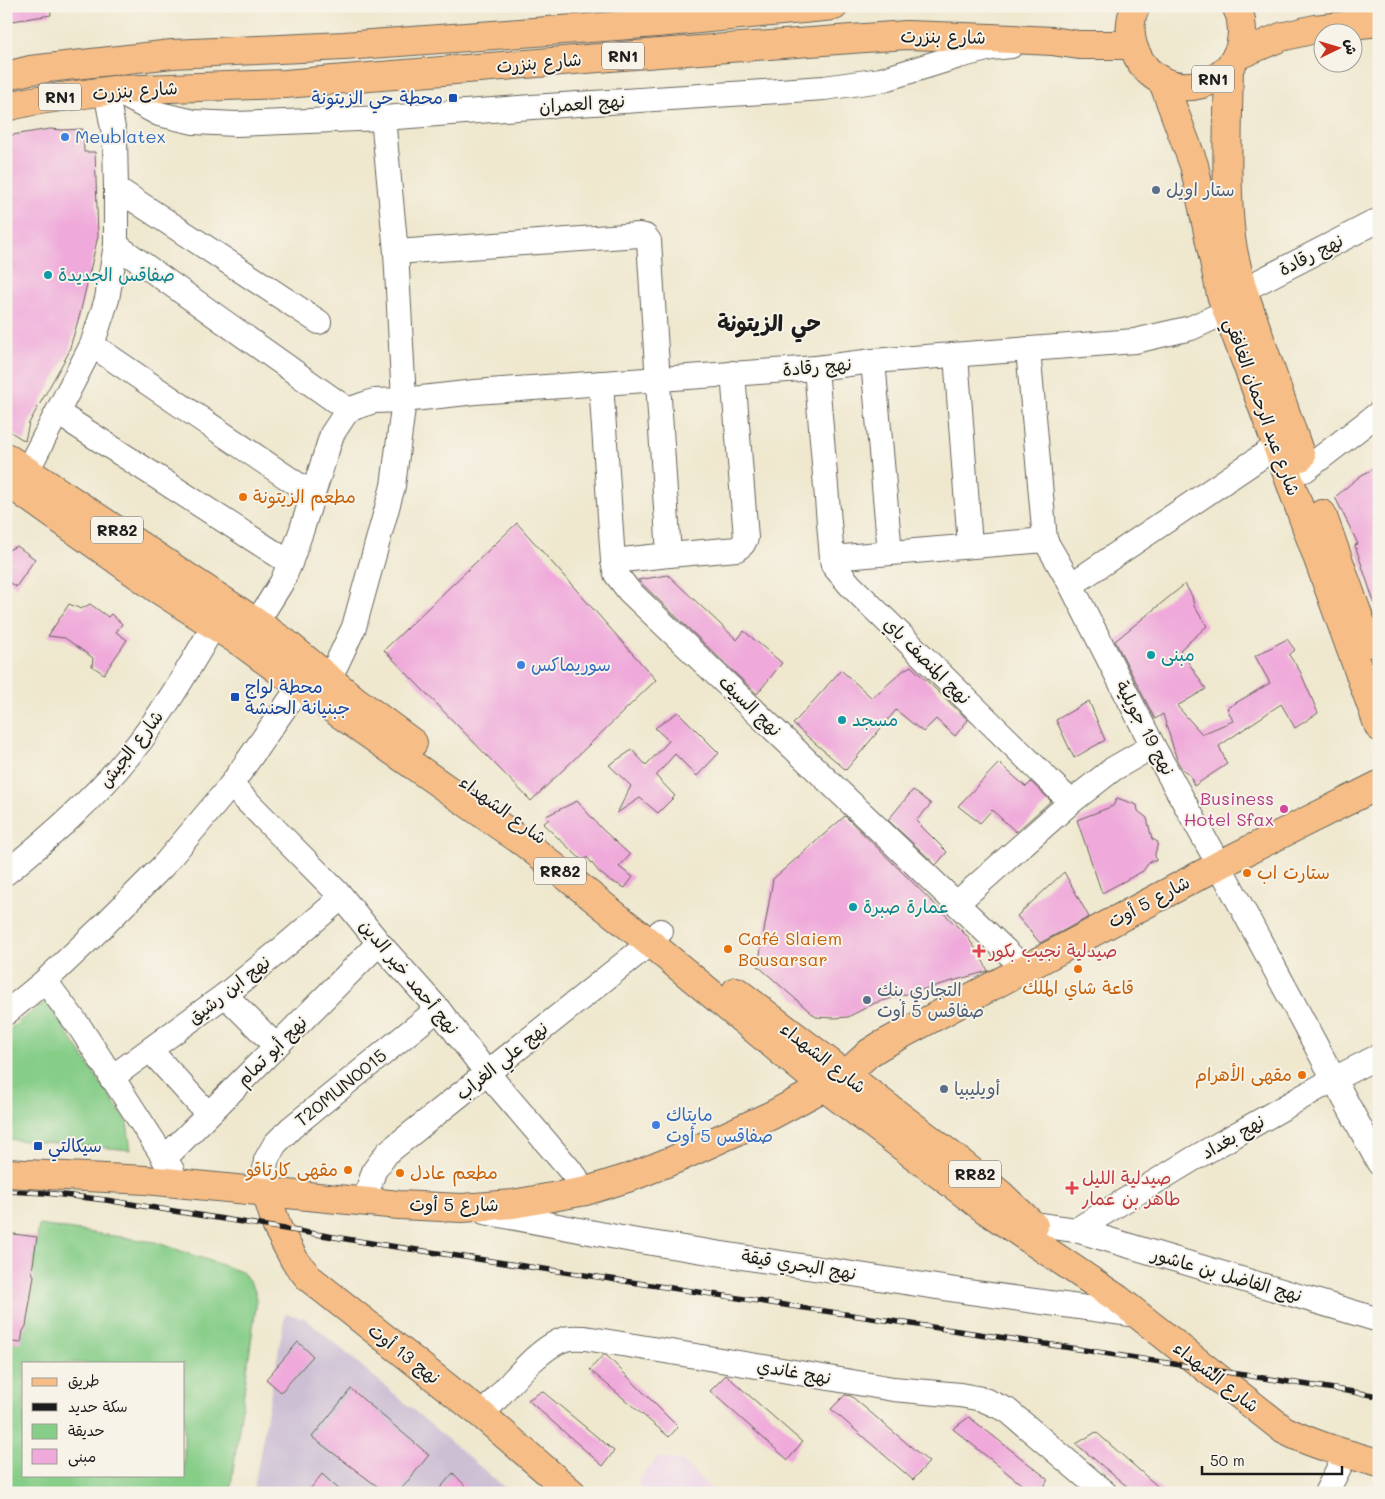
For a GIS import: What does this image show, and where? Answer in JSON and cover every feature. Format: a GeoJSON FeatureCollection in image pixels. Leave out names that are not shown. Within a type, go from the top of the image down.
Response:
{"type":"FeatureCollection","features":[{"type":"Feature","properties":{"kind":"main road","name":"شارع بنزرت"},"geometry":{"type":"LineString","coordinates":[[6,76],[30,70],[172,54],[354,45],[657,23],[834,6]]}},
{"type":"Feature","properties":{"kind":"main road"},"geometry":{"type":"LineString","coordinates":[[1136,6],[1130,28],[1132,45],[1139,60],[1149,73],[1163,82]]}},
{"type":"Feature","properties":{"kind":"main road","name":"RN1"},"geometry":{"type":"LineString","coordinates":[[1232,62],[1242,38],[1241,20],[1236,6]]}},
{"type":"Feature","properties":{"kind":"main road","name":"RN1"},"geometry":{"type":"LineString","coordinates":[[1163,82],[1177,86],[1205,83],[1218,77],[1232,62],[1281,37],[1315,29],[1379,22]]}},
{"type":"Feature","properties":{"kind":"main road","name":"شارع بنزرت"},"geometry":{"type":"LineString","coordinates":[[6,107],[32,101],[110,90],[285,84],[659,52],[906,35],[1052,41],[1079,45],[1132,45]]}},
{"type":"Feature","properties":{"kind":"main road","name":"شارع عبد الرحمان الغافقي"},"geometry":{"type":"LineString","coordinates":[[1232,62],[1227,181],[1231,238],[1236,265],[1305,470],[1379,673]]}},
{"type":"Feature","properties":{"kind":"main road","name":"شارع عبد الرحمان الغافقي"},"geometry":{"type":"LineString","coordinates":[[1163,82],[1194,165],[1220,295],[1379,727]]}},
{"type":"Feature","properties":{"kind":"main road","name":"شارع الشهداء"},"geometry":{"type":"LineString","coordinates":[[13,470],[250,633],[286,643],[315,682],[355,700],[584,870],[656,937],[750,1002],[830,1077],[986,1210],[1096,1283],[1284,1430],[1305,1440],[1346,1454]]}},
{"type":"Feature","properties":{"kind":"main road","name":"شارع 5 أوت"},"geometry":{"type":"LineString","coordinates":[[6,1154],[169,1165],[265,1186],[399,1205],[462,1208],[513,1204],[586,1191],[631,1177],[772,1115],[869,1053],[1219,865],[1379,785]]}},
{"type":"Feature","properties":{"kind":"main road","name":"شارع الشهداء"},"geometry":{"type":"LineString","coordinates":[[830,1077],[952,1156],[999,1193],[1096,1283]]}},
{"type":"Feature","properties":{"kind":"main road","name":"شارع 5 أوت"},"geometry":{"type":"LineString","coordinates":[[6,1173],[466,1195],[576,1177],[623,1163],[830,1077]]}},
{"type":"Feature","properties":{"kind":"main road","name":"نهج 13 أوت"},"geometry":{"type":"LineString","coordinates":[[265,1186],[277,1227],[295,1261],[309,1278],[482,1415],[572,1493]]}},
{"type":"Feature","properties":{"kind":"main road","name":"RR82"},"geometry":{"type":"LineString","coordinates":[[1346,1454],[1379,1463]]}},
{"type":"Feature","properties":{"kind":"street","name":"نهج العمران"},"geometry":{"type":"LineString","coordinates":[[110,90],[159,114],[194,122],[236,124],[383,118],[824,88],[881,80],[991,48],[1052,41]]}},
{"type":"Feature","properties":{"kind":"street"},"geometry":{"type":"LineString","coordinates":[[13,470],[58,413],[92,345],[107,299],[116,245],[115,139],[110,90]]}},
{"type":"Feature","properties":{"kind":"street"},"geometry":{"type":"LineString","coordinates":[[6,1013],[45,981],[163,866],[315,682],[354,627],[393,486],[404,400],[396,252],[383,118]]}},
{"type":"Feature","properties":{"kind":"street"},"geometry":{"type":"LineString","coordinates":[[116,188],[319,322]]}},
{"type":"Feature","properties":{"kind":"street","name":"نهج رقادة"},"geometry":{"type":"LineString","coordinates":[[1243,290],[1379,220]]}},
{"type":"Feature","properties":{"kind":"street"},"geometry":{"type":"LineString","coordinates":[[396,252],[639,235],[645,236],[650,241],[670,555]]}},
{"type":"Feature","properties":{"kind":"street"},"geometry":{"type":"LineString","coordinates":[[116,245],[348,410],[332,434],[313,495],[282,582],[250,633]]}},
{"type":"Feature","properties":{"kind":"street","name":"نهج رقادة"},"geometry":{"type":"LineString","coordinates":[[348,410],[374,401],[404,400],[475,392],[816,368],[873,361],[1135,340],[1191,328],[1226,312]]}},
{"type":"Feature","properties":{"kind":"street"},"geometry":{"type":"LineString","coordinates":[[92,345],[313,495]]}},
{"type":"Feature","properties":{"kind":"street","name":"نهج 19 جويلية"},"geometry":{"type":"LineString","coordinates":[[1028,349],[1045,540],[1071,585],[1153,746],[1379,1163]]}},
{"type":"Feature","properties":{"kind":"street"},"geometry":{"type":"LineString","coordinates":[[956,355],[970,546]]}},
{"type":"Feature","properties":{"kind":"street"},"geometry":{"type":"LineString","coordinates":[[873,361],[890,553]]}},
{"type":"Feature","properties":{"kind":"street"},"geometry":{"type":"LineString","coordinates":[[816,368],[832,558],[1045,540]]}},
{"type":"Feature","properties":{"kind":"street"},"geometry":{"type":"LineString","coordinates":[[612,561],[737,548],[743,544],[746,538],[733,373]]}},
{"type":"Feature","properties":{"kind":"street","name":"نهج السيف"},"geometry":{"type":"LineString","coordinates":[[601,383],[612,561],[616,574],[628,591],[1025,969]]}},
{"type":"Feature","properties":{"kind":"street"},"geometry":{"type":"LineString","coordinates":[[58,413],[290,563]]}},
{"type":"Feature","properties":{"kind":"street"},"geometry":{"type":"LineString","coordinates":[[1305,470],[1379,413]]}},
{"type":"Feature","properties":{"kind":"street"},"geometry":{"type":"LineString","coordinates":[[1071,585],[1277,446]]}},
{"type":"Feature","properties":{"kind":"street","name":"نهج المنصف باي"},"geometry":{"type":"LineString","coordinates":[[832,558],[834,565],[850,584],[1071,802]]}},
{"type":"Feature","properties":{"kind":"street","name":"شارع الجيش"},"geometry":{"type":"LineString","coordinates":[[6,873],[53,835],[91,799],[130,754],[167,703],[221,614]]}},
{"type":"Feature","properties":{"kind":"street"},"geometry":{"type":"LineString","coordinates":[[956,903],[1071,802],[1113,769],[1153,746]]}},
{"type":"Feature","properties":{"kind":"street","name":"نهج أحمد خير الدين"},"geometry":{"type":"LineString","coordinates":[[231,786],[342,896],[379,942],[438,1009],[487,1073],[576,1177]]}},
{"type":"Feature","properties":{"kind":"street","name":"نهج ابن رشيق"},"geometry":{"type":"LineString","coordinates":[[111,1078],[224,996],[284,948],[342,896]]}},
{"type":"Feature","properties":{"kind":"street","name":"نهج علي الغراب"},"geometry":{"type":"LineString","coordinates":[[368,1190],[374,1171],[387,1153],[656,937]]}},
{"type":"Feature","properties":{"kind":"street","name":"نهج أبو تمام"},"geometry":{"type":"LineString","coordinates":[[169,1165],[208,1114],[379,942]]}},
{"type":"Feature","properties":{"kind":"street"},"geometry":{"type":"LineString","coordinates":[[45,981],[81,1029],[169,1165]]}},
{"type":"Feature","properties":{"kind":"street"},"geometry":{"type":"LineString","coordinates":[[224,996],[276,1046]]}},
{"type":"Feature","properties":{"kind":"street","name":"T20MUN0015"},"geometry":{"type":"LineString","coordinates":[[265,1186],[266,1160],[275,1144],[291,1128],[438,1009]]}},
{"type":"Feature","properties":{"kind":"street"},"geometry":{"type":"LineString","coordinates":[[150,1050],[208,1114]]}},
{"type":"Feature","properties":{"kind":"street","name":"نهج بغداد"},"geometry":{"type":"LineString","coordinates":[[1076,1230],[1193,1159],[1334,1079],[1379,1056]]}},
{"type":"Feature","properties":{"kind":"street","name":"نهج البحري قيقة"},"geometry":{"type":"LineString","coordinates":[[462,1208],[632,1240],[969,1292],[1138,1315]]}},
{"type":"Feature","properties":{"kind":"street"},"geometry":{"type":"LineString","coordinates":[[1032,1224],[1076,1230]]}},
{"type":"Feature","properties":{"kind":"street","name":"نهج الفاضل بن عاشور"},"geometry":{"type":"LineString","coordinates":[[1076,1230],[1379,1320]]}},
{"type":"Feature","properties":{"kind":"street","name":"نهج غاندي"},"geometry":{"type":"LineString","coordinates":[[482,1415],[540,1353],[556,1342],[568,1338],[585,1338],[893,1389],[960,1395],[982,1399],[1007,1410],[1105,1493]]}},
{"type":"Feature","properties":{"kind":"street"},"geometry":{"type":"LineString","coordinates":[[1326,1493],[1346,1454]]}},
{"type":"Feature","properties":{"kind":"shaded area"},"geometry":{"type":"Polygon","coordinates":[[[285,1314],[305,1318],[511,1493],[253,1493],[285,1314]]]}},
{"type":"Feature","properties":{"kind":"shaded area"},"geometry":{"type":"Polygon","coordinates":[[[657,1458],[681,1460],[715,1493],[641,1493],[638,1481],[657,1458]]]}},
{"type":"Feature","properties":{"kind":"green space"},"geometry":{"type":"Polygon","coordinates":[[[46,1001],[127,1122],[131,1150],[6,1139],[6,1032],[46,1001]]]}},
{"type":"Feature","properties":{"kind":"green space"},"geometry":{"type":"Polygon","coordinates":[[[39,1225],[155,1242],[242,1272],[252,1285],[257,1299],[230,1493],[6,1493],[6,1308],[32,1273],[39,1225]]]}},
{"type":"Feature","properties":{"kind":"building"},"geometry":{"type":"Polygon","coordinates":[[[6,6],[50,6],[51,15],[6,22],[6,6]]]}},
{"type":"Feature","properties":{"kind":"building","name":"صفاقس الجديدة"},"geometry":{"type":"Polygon","coordinates":[[[50,129],[83,129],[84,152],[95,152],[98,236],[80,314],[68,354],[29,423],[25,441],[6,429],[6,136],[50,129]]]}},
{"type":"Feature","properties":{"kind":"building"},"geometry":{"type":"Polygon","coordinates":[[[1379,466],[1379,607],[1376,608],[1355,545],[1358,544],[1335,497],[1360,476],[1379,466]]]}},
{"type":"Feature","properties":{"kind":"building","name":"سوريماكس"},"geometry":{"type":"Polygon","coordinates":[[[517,523],[656,680],[531,801],[384,650],[517,523]]]}},
{"type":"Feature","properties":{"kind":"building"},"geometry":{"type":"Polygon","coordinates":[[[17,546],[35,559],[16,587],[6,580],[6,551],[17,546]]]}},
{"type":"Feature","properties":{"kind":"building"},"geometry":{"type":"Polygon","coordinates":[[[668,575],[737,640],[744,631],[782,663],[757,694],[638,580],[668,575]]]}},
{"type":"Feature","properties":{"kind":"building"},"geometry":{"type":"Polygon","coordinates":[[[1185,584],[1192,596],[1194,606],[1207,626],[1180,650],[1206,689],[1177,706],[1202,734],[1233,721],[1227,708],[1270,683],[1255,656],[1287,639],[1295,650],[1289,655],[1300,671],[1318,713],[1295,728],[1281,704],[1219,746],[1227,764],[1194,786],[1190,775],[1182,769],[1177,760],[1163,714],[1155,719],[1115,641],[1185,584]]]}},
{"type":"Feature","properties":{"kind":"building"},"geometry":{"type":"Polygon","coordinates":[[[69,604],[81,609],[90,604],[108,617],[111,614],[122,624],[116,632],[127,640],[104,674],[92,666],[93,658],[65,638],[48,636],[69,604]]]}},
{"type":"Feature","properties":{"kind":"building","name":"مسجد"},"geometry":{"type":"Polygon","coordinates":[[[911,666],[968,720],[955,736],[936,719],[923,732],[896,710],[846,770],[793,724],[841,670],[872,698],[911,666]]]}},
{"type":"Feature","properties":{"kind":"building"},"geometry":{"type":"Polygon","coordinates":[[[1089,701],[1105,740],[1074,758],[1056,720],[1089,701]]]}},
{"type":"Feature","properties":{"kind":"building"},"geometry":{"type":"Polygon","coordinates":[[[678,712],[719,753],[697,776],[675,754],[656,776],[675,796],[658,813],[640,798],[617,813],[631,786],[609,765],[632,750],[646,765],[669,741],[655,728],[678,712]]]}},
{"type":"Feature","properties":{"kind":"building"},"geometry":{"type":"Polygon","coordinates":[[[999,763],[1026,787],[1031,782],[1051,801],[1016,832],[992,810],[980,823],[958,806],[999,763]]]}},
{"type":"Feature","properties":{"kind":"building"},"geometry":{"type":"Polygon","coordinates":[[[913,790],[931,804],[916,821],[947,852],[936,865],[888,820],[913,790]]]}},
{"type":"Feature","properties":{"kind":"building"},"geometry":{"type":"Polygon","coordinates":[[[1117,798],[1137,805],[1138,811],[1147,818],[1152,839],[1158,842],[1155,854],[1156,861],[1150,861],[1143,871],[1102,893],[1077,820],[1113,806],[1117,798]]]}},
{"type":"Feature","properties":{"kind":"building"},"geometry":{"type":"Polygon","coordinates":[[[577,801],[602,829],[630,855],[619,867],[633,877],[625,888],[609,880],[599,872],[587,857],[583,861],[543,824],[549,819],[546,816],[577,801]]]}},
{"type":"Feature","properties":{"kind":"building","name":"عمارة صبرة"},"geometry":{"type":"Polygon","coordinates":[[[845,816],[966,935],[980,955],[988,971],[875,1003],[848,1017],[834,1018],[816,1017],[758,966],[773,879],[845,816]]]}},
{"type":"Feature","properties":{"kind":"building"},"geometry":{"type":"Polygon","coordinates":[[[1064,872],[1089,917],[1040,943],[1017,916],[1064,872]]]}},
{"type":"Feature","properties":{"kind":"building"},"geometry":{"type":"Polygon","coordinates":[[[6,1233],[37,1237],[32,1272],[34,1276],[26,1326],[21,1343],[6,1341],[6,1233]]]}},
{"type":"Feature","properties":{"kind":"building"},"geometry":{"type":"Polygon","coordinates":[[[298,1342],[313,1356],[281,1392],[266,1379],[298,1342]]]}},
{"type":"Feature","properties":{"kind":"building"},"geometry":{"type":"Polygon","coordinates":[[[603,1355],[606,1355],[678,1427],[669,1437],[590,1370],[603,1355]]]}},
{"type":"Feature","properties":{"kind":"building"},"geometry":{"type":"Polygon","coordinates":[[[726,1375],[802,1442],[788,1460],[710,1391],[726,1375]]]}},
{"type":"Feature","properties":{"kind":"building"},"geometry":{"type":"Polygon","coordinates":[[[351,1389],[429,1455],[398,1493],[386,1493],[312,1437],[351,1389]]]}},
{"type":"Feature","properties":{"kind":"building"},"geometry":{"type":"Polygon","coordinates":[[[542,1391],[614,1451],[603,1466],[528,1400],[542,1391]]]}},
{"type":"Feature","properties":{"kind":"building"},"geometry":{"type":"Polygon","coordinates":[[[845,1395],[851,1396],[929,1462],[913,1480],[831,1409],[845,1395]]]}},
{"type":"Feature","properties":{"kind":"building"},"geometry":{"type":"Polygon","coordinates":[[[969,1417],[1048,1479],[1041,1493],[1032,1493],[953,1429],[969,1417]]]}},
{"type":"Feature","properties":{"kind":"building"},"geometry":{"type":"Polygon","coordinates":[[[1096,1432],[1165,1493],[1135,1493],[1076,1444],[1096,1432]]]}},
{"type":"Feature","properties":{"kind":"building"},"geometry":{"type":"Polygon","coordinates":[[[453,1473],[472,1493],[436,1493],[453,1473]]]}},
{"type":"Feature","properties":{"kind":"building"},"geometry":{"type":"Polygon","coordinates":[[[322,1474],[343,1493],[307,1493],[322,1474]]]}},
{"type":"Feature","properties":{"kind":"railway"},"geometry":{"type":"LineString","coordinates":[[6,1191],[46,1193],[106,1200],[377,1244],[1379,1396]]}},
{"type":"Feature","properties":{"kind":"place","name":"محطة حي الزيتونة"},"geometry":{"type":"Point","coordinates":[453,98]}},
{"type":"Feature","properties":{"kind":"place","name":"Meublatex"},"geometry":{"type":"Point","coordinates":[65,137]}},
{"type":"Feature","properties":{"kind":"place","name":"ستار اويل"},"geometry":{"type":"Point","coordinates":[1156,190]}},
{"type":"Feature","properties":{"kind":"place","name":"صفاقس الجديدة"},"geometry":{"type":"Point","coordinates":[48,275]}},
{"type":"Feature","properties":{"kind":"place","name":"مطعم الزيتونة"},"geometry":{"type":"Point","coordinates":[243,497]}},
{"type":"Feature","properties":{"kind":"place","name":"مبنى"},"geometry":{"type":"Point","coordinates":[1151,655]}},
{"type":"Feature","properties":{"kind":"place","name":"سوريماكس"},"geometry":{"type":"Point","coordinates":[521,665]}},
{"type":"Feature","properties":{"kind":"place","name":"محطة لواج جبنيانة الحنشة"},"geometry":{"type":"Point","coordinates":[235,697]}},
{"type":"Feature","properties":{"kind":"place","name":"مسجد"},"geometry":{"type":"Point","coordinates":[842,720]}},
{"type":"Feature","properties":{"kind":"place","name":"Business Hotel Sfax"},"geometry":{"type":"Point","coordinates":[1284,809]}},
{"type":"Feature","properties":{"kind":"place","name":"ستارت اب"},"geometry":{"type":"Point","coordinates":[1247,873]}},
{"type":"Feature","properties":{"kind":"place","name":"عمارة صبرة"},"geometry":{"type":"Point","coordinates":[853,907]}},
{"type":"Feature","properties":{"kind":"place","name":"Café Slaiem Bousarsar"},"geometry":{"type":"Point","coordinates":[728,949]}},
{"type":"Feature","properties":{"kind":"place","name":"صيدلية نجيب بكور"},"geometry":{"type":"Point","coordinates":[979,951]}},
{"type":"Feature","properties":{"kind":"place","name":"قاعة شاي الملك"},"geometry":{"type":"Point","coordinates":[1078,969]}},
{"type":"Feature","properties":{"kind":"place","name":"التجاري بنك صفاقس 5 أوت"},"geometry":{"type":"Point","coordinates":[867,1000]}},
{"type":"Feature","properties":{"kind":"place","name":"مقهى الأهرام"},"geometry":{"type":"Point","coordinates":[1302,1075]}},
{"type":"Feature","properties":{"kind":"place","name":"أويليبيا"},"geometry":{"type":"Point","coordinates":[944,1089]}},
{"type":"Feature","properties":{"kind":"place","name":"مايتاك صفاقس 5 أوت"},"geometry":{"type":"Point","coordinates":[656,1125]}},
{"type":"Feature","properties":{"kind":"place","name":"سيكالتي"},"geometry":{"type":"Point","coordinates":[38,1146]}},
{"type":"Feature","properties":{"kind":"place","name":"مقهى كارتاقو"},"geometry":{"type":"Point","coordinates":[348,1170]}},
{"type":"Feature","properties":{"kind":"place","name":"مطعم عادل"},"geometry":{"type":"Point","coordinates":[400,1173]}},
{"type":"Feature","properties":{"kind":"place","name":"صيدلية الليل طاهر بن عمار"},"geometry":{"type":"Point","coordinates":[1072,1188]}},
{"type":"Feature","properties":{"kind":"district","name":"حي الزيتونة"},"geometry":{"type":"Point","coordinates":[769,323]}}]}
